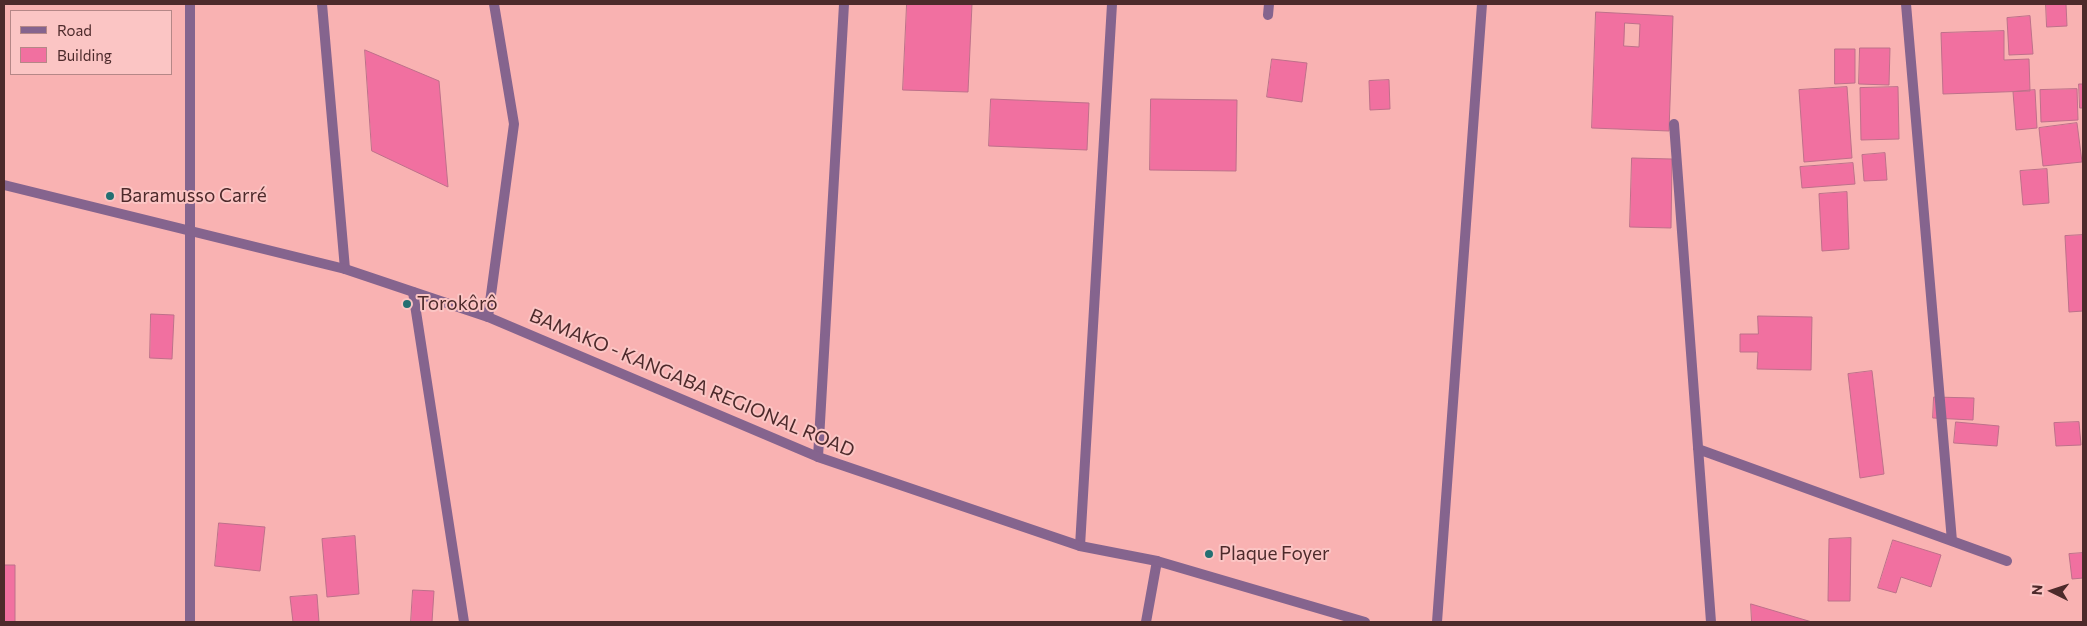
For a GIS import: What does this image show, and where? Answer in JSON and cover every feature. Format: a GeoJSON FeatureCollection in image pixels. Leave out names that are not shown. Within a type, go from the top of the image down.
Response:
{"type":"FeatureCollection","features":[{"type":"Feature","properties":{"kind":"street"},"geometry":{"type":"LineString","coordinates":[[190,4],[190,622]]}},
{"type":"Feature","properties":{"kind":"street"},"geometry":{"type":"LineString","coordinates":[[322,4],[345,269]]}},
{"type":"Feature","properties":{"kind":"street"},"geometry":{"type":"LineString","coordinates":[[488,317],[514,124],[494,4]]}},
{"type":"Feature","properties":{"kind":"street"},"geometry":{"type":"LineString","coordinates":[[818,457],[844,4]]}},
{"type":"Feature","properties":{"kind":"street"},"geometry":{"type":"LineString","coordinates":[[1080,546],[1112,4]]}},
{"type":"Feature","properties":{"kind":"street"},"geometry":{"type":"LineString","coordinates":[[1268,4],[1268,15]]}},
{"type":"Feature","properties":{"kind":"street"},"geometry":{"type":"LineString","coordinates":[[1437,622],[1482,4]]}},
{"type":"Feature","properties":{"kind":"street"},"geometry":{"type":"LineString","coordinates":[[1906,4],[1952,541]]}},
{"type":"Feature","properties":{"kind":"street"},"geometry":{"type":"LineString","coordinates":[[1674,124],[1712,622]]}},
{"type":"Feature","properties":{"kind":"street","name":"BAMAKO - KANGABA REGIONAL ROAD"},"geometry":{"type":"LineString","coordinates":[[4,185],[345,269],[488,317],[818,457],[1080,546],[1157,561],[1365,622]]}},
{"type":"Feature","properties":{"kind":"street"},"geometry":{"type":"LineString","coordinates":[[413,292],[464,622]]}},
{"type":"Feature","properties":{"kind":"street"},"geometry":{"type":"LineString","coordinates":[[1698,449],[2007,561]]}},
{"type":"Feature","properties":{"kind":"street"},"geometry":{"type":"LineString","coordinates":[[1146,622],[1157,561]]}},
{"type":"Feature","properties":{"kind":"building"},"geometry":{"type":"Polygon","coordinates":[[[907,4],[972,4],[968,92],[903,90],[907,4]]]}},
{"type":"Feature","properties":{"kind":"building"},"geometry":{"type":"Polygon","coordinates":[[[2046,4],[2066,4],[2067,26],[2047,27],[2046,4]]]}},
{"type":"Feature","properties":{"kind":"building"},"geometry":{"type":"Polygon","coordinates":[[[1596,12],[1673,16],[1669,131],[1592,128],[1596,12]],[[1625,23],[1624,46],[1639,47],[1640,24],[1625,23]]]}},
{"type":"Feature","properties":{"kind":"building"},"geometry":{"type":"Polygon","coordinates":[[[2030,16],[2033,54],[2009,55],[2007,18],[2030,16]]]}},
{"type":"Feature","properties":{"kind":"building"},"geometry":{"type":"Polygon","coordinates":[[[2004,31],[2004,60],[2029,59],[2030,91],[1943,94],[1941,33],[2004,31]]]}},
{"type":"Feature","properties":{"kind":"building"},"geometry":{"type":"Polygon","coordinates":[[[1860,48],[1890,48],[1889,85],[1859,84],[1860,48]]]}},
{"type":"Feature","properties":{"kind":"building"},"geometry":{"type":"Polygon","coordinates":[[[1835,49],[1855,49],[1855,83],[1835,84],[1835,49]]]}},
{"type":"Feature","properties":{"kind":"building"},"geometry":{"type":"Polygon","coordinates":[[[365,50],[439,81],[448,187],[372,151],[365,50]]]}},
{"type":"Feature","properties":{"kind":"building"},"geometry":{"type":"Polygon","coordinates":[[[1272,59],[1307,63],[1302,102],[1267,97],[1272,59]]]}},
{"type":"Feature","properties":{"kind":"building"},"geometry":{"type":"Polygon","coordinates":[[[1389,80],[1390,109],[1370,110],[1369,81],[1389,80]]]}},
{"type":"Feature","properties":{"kind":"building"},"geometry":{"type":"Polygon","coordinates":[[[2079,84],[2083,84],[2083,108],[2080,108],[2079,84]]]}},
{"type":"Feature","properties":{"kind":"building"},"geometry":{"type":"Polygon","coordinates":[[[1847,87],[1852,158],[1804,162],[1799,90],[1847,87]]]}},
{"type":"Feature","properties":{"kind":"building"},"geometry":{"type":"Polygon","coordinates":[[[1898,87],[1899,139],[1861,140],[1860,88],[1898,87]]]}},
{"type":"Feature","properties":{"kind":"building"},"geometry":{"type":"Polygon","coordinates":[[[2077,89],[2078,120],[2041,122],[2040,90],[2077,89]]]}},
{"type":"Feature","properties":{"kind":"building"},"geometry":{"type":"Polygon","coordinates":[[[2035,90],[2037,128],[2016,130],[2013,92],[2035,90]]]}},
{"type":"Feature","properties":{"kind":"building"},"geometry":{"type":"Polygon","coordinates":[[[991,99],[1089,103],[1087,150],[989,146],[991,99]]]}},
{"type":"Feature","properties":{"kind":"building"},"geometry":{"type":"Polygon","coordinates":[[[1151,99],[1237,100],[1236,171],[1150,170],[1151,99]]]}},
{"type":"Feature","properties":{"kind":"building"},"geometry":{"type":"Polygon","coordinates":[[[2077,123],[2082,162],[2043,166],[2039,128],[2077,123]]]}},
{"type":"Feature","properties":{"kind":"building"},"geometry":{"type":"Polygon","coordinates":[[[1885,153],[1887,180],[1864,181],[1862,155],[1885,153]]]}},
{"type":"Feature","properties":{"kind":"building"},"geometry":{"type":"Polygon","coordinates":[[[1632,158],[1672,159],[1671,228],[1630,227],[1632,158]]]}},
{"type":"Feature","properties":{"kind":"building"},"geometry":{"type":"Polygon","coordinates":[[[1853,163],[1855,184],[1802,188],[1800,167],[1853,163]]]}},
{"type":"Feature","properties":{"kind":"building"},"geometry":{"type":"Polygon","coordinates":[[[2047,169],[2049,203],[2023,205],[2020,171],[2047,169]]]}},
{"type":"Feature","properties":{"kind":"building"},"geometry":{"type":"Polygon","coordinates":[[[1847,192],[1849,249],[1822,251],[1819,194],[1847,192]]]}},
{"type":"Feature","properties":{"kind":"building"},"geometry":{"type":"Polygon","coordinates":[[[2083,235],[2083,311],[2069,312],[2065,236],[2083,235]]]}},
{"type":"Feature","properties":{"kind":"building"},"geometry":{"type":"Polygon","coordinates":[[[151,314],[174,315],[172,359],[150,358],[151,314]]]}},
{"type":"Feature","properties":{"kind":"building"},"geometry":{"type":"Polygon","coordinates":[[[1758,316],[1812,317],[1811,370],[1757,369],[1758,352],[1740,352],[1740,334],[1758,334],[1758,316]]]}},
{"type":"Feature","properties":{"kind":"building"},"geometry":{"type":"Polygon","coordinates":[[[1872,371],[1884,474],[1860,478],[1848,374],[1872,371]]]}},
{"type":"Feature","properties":{"kind":"building"},"geometry":{"type":"Polygon","coordinates":[[[1934,397],[1974,398],[1973,420],[1933,418],[1934,397]]]}},
{"type":"Feature","properties":{"kind":"building"},"geometry":{"type":"Polygon","coordinates":[[[1956,422],[1999,426],[1997,446],[1954,443],[1956,422]]]}},
{"type":"Feature","properties":{"kind":"building"},"geometry":{"type":"Polygon","coordinates":[[[2079,422],[2081,445],[2056,446],[2054,423],[2079,422]]]}},
{"type":"Feature","properties":{"kind":"building"},"geometry":{"type":"Polygon","coordinates":[[[219,523],[265,527],[260,571],[215,566],[219,523]]]}},
{"type":"Feature","properties":{"kind":"building"},"geometry":{"type":"Polygon","coordinates":[[[355,536],[359,594],[327,597],[322,539],[355,536]]]}},
{"type":"Feature","properties":{"kind":"building"},"geometry":{"type":"Polygon","coordinates":[[[1851,538],[1850,601],[1828,601],[1829,539],[1851,538]]]}},
{"type":"Feature","properties":{"kind":"building"},"geometry":{"type":"Polygon","coordinates":[[[1893,540],[1941,555],[1931,587],[1901,577],[1896,593],[1878,588],[1893,540]]]}},
{"type":"Feature","properties":{"kind":"building"},"geometry":{"type":"Polygon","coordinates":[[[2083,553],[2083,578],[2072,579],[2069,554],[2083,553]]]}},
{"type":"Feature","properties":{"kind":"building"},"geometry":{"type":"Polygon","coordinates":[[[4,565],[15,565],[15,622],[4,622],[4,565]]]}},
{"type":"Feature","properties":{"kind":"building"},"geometry":{"type":"Polygon","coordinates":[[[413,590],[434,591],[432,622],[411,622],[413,590]]]}},
{"type":"Feature","properties":{"kind":"building"},"geometry":{"type":"Polygon","coordinates":[[[317,595],[319,622],[293,622],[290,597],[317,595]]]}},
{"type":"Feature","properties":{"kind":"building"},"geometry":{"type":"Polygon","coordinates":[[[1751,604],[1812,622],[1752,622],[1751,604]]]}},
{"type":"Feature","properties":{"kind":"place","name":"Baramusso Carré"},"geometry":{"type":"Point","coordinates":[110,196]}},
{"type":"Feature","properties":{"kind":"place","name":"Torokôrô"},"geometry":{"type":"Point","coordinates":[407,304]}},
{"type":"Feature","properties":{"kind":"place","name":"Plaque Foyer"},"geometry":{"type":"Point","coordinates":[1209,554]}}]}
